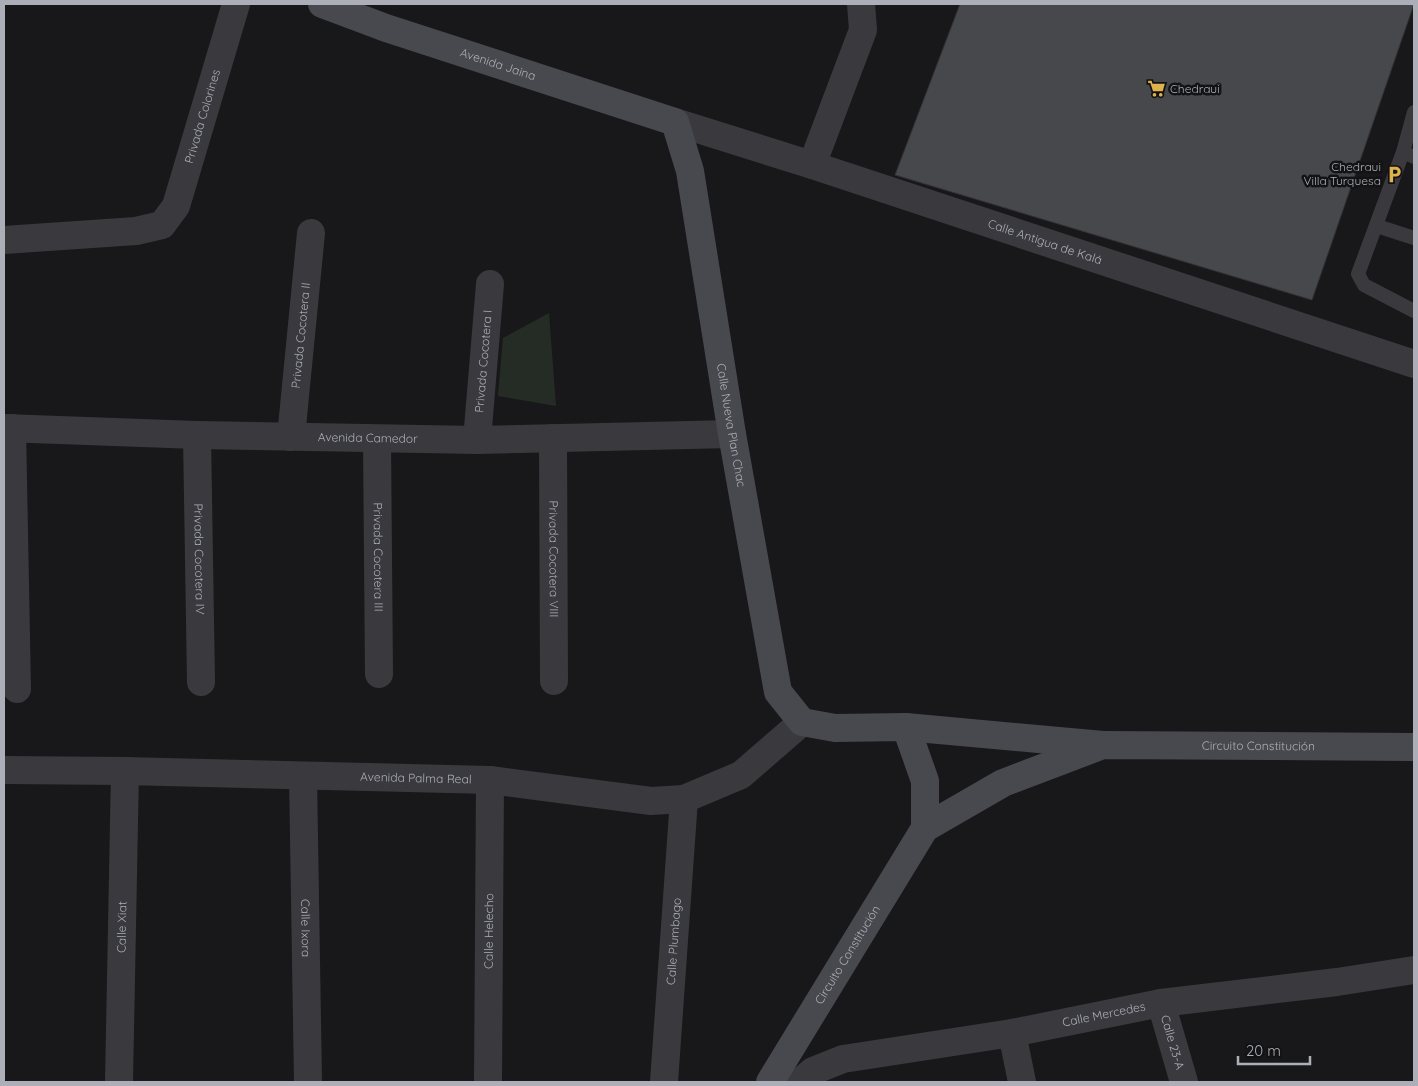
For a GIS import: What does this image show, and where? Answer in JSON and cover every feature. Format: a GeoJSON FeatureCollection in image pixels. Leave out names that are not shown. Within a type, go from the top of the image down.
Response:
{"type":"FeatureCollection","features":[{"type":"Feature","properties":{"kind":"main road","name":"Avenida Jaina"},"geometry":{"type":"LineString","coordinates":[[322,4],[395,31],[674,122]]}},
{"type":"Feature","properties":{"kind":"main road","name":"Calle Nueva Plan Chac"},"geometry":{"type":"LineString","coordinates":[[674,122],[690,171],[732,434],[778,692],[802,722]]}},
{"type":"Feature","properties":{"kind":"main road","name":"Circuito Constitución"},"geometry":{"type":"LineString","coordinates":[[802,722],[834,728],[906,727],[1103,745],[1414,747]]}},
{"type":"Feature","properties":{"kind":"main road"},"geometry":{"type":"LineString","coordinates":[[906,727],[925,781],[925,828]]}},
{"type":"Feature","properties":{"kind":"main road","name":"Circuito Constitución"},"geometry":{"type":"LineString","coordinates":[[770,1082],[925,828],[1003,783],[1103,745]]}},
{"type":"Feature","properties":{"kind":"street","name":"Privada Colorines"},"geometry":{"type":"LineString","coordinates":[[4,240],[136,231],[162,225],[176,206],[236,4]]}},
{"type":"Feature","properties":{"kind":"street"},"geometry":{"type":"LineString","coordinates":[[812,165],[863,30],[861,4]]}},
{"type":"Feature","properties":{"kind":"street","name":"Calle Antigua de Kalá"},"geometry":{"type":"LineString","coordinates":[[674,122],[1413,359]]}},
{"type":"Feature","properties":{"kind":"street","name":"Privada Cocotera II"},"geometry":{"type":"LineString","coordinates":[[291,437],[310,233]]}},
{"type":"Feature","properties":{"kind":"street","name":"Privada Cocotera I"},"geometry":{"type":"LineString","coordinates":[[477,440],[490,284]]}},
{"type":"Feature","properties":{"kind":"street"},"geometry":{"type":"LineString","coordinates":[[8,428],[17,689]]}},
{"type":"Feature","properties":{"kind":"street","name":"Avenida Camedor"},"geometry":{"type":"LineString","coordinates":[[8,428],[197,435],[477,440],[732,434]]}},
{"type":"Feature","properties":{"kind":"street","name":"Privada Cocotera IV"},"geometry":{"type":"LineString","coordinates":[[197,435],[201,682]]}},
{"type":"Feature","properties":{"kind":"street","name":"Privada Cocotera VIII"},"geometry":{"type":"LineString","coordinates":[[553,438],[554,681]]}},
{"type":"Feature","properties":{"kind":"street","name":"Privada Cocotera III"},"geometry":{"type":"LineString","coordinates":[[377,439],[379,674]]}},
{"type":"Feature","properties":{"kind":"street","name":"Avenida Palma Real"},"geometry":{"type":"LineString","coordinates":[[4,770],[490,780],[651,801],[684,800],[742,775],[802,722]]}},
{"type":"Feature","properties":{"kind":"street","name":"Calle Xiat"},"geometry":{"type":"LineString","coordinates":[[119,1082],[125,771]]}},
{"type":"Feature","properties":{"kind":"street","name":"Calle Ixora"},"geometry":{"type":"LineString","coordinates":[[303,776],[308,1082]]}},
{"type":"Feature","properties":{"kind":"street","name":"Calle Helecho"},"geometry":{"type":"LineString","coordinates":[[488,1082],[490,780]]}},
{"type":"Feature","properties":{"kind":"street","name":"Calle Plumbago"},"geometry":{"type":"LineString","coordinates":[[664,1082],[684,800]]}},
{"type":"Feature","properties":{"kind":"street","name":"Calle Mercedes"},"geometry":{"type":"LineString","coordinates":[[800,1082],[813,1070],[843,1059],[1012,1033],[1161,1003],[1337,982],[1414,970]]}},
{"type":"Feature","properties":{"kind":"street","name":"Calle 23-A"},"geometry":{"type":"LineString","coordinates":[[1161,1003],[1184,1082]]}},
{"type":"Feature","properties":{"kind":"street"},"geometry":{"type":"LineString","coordinates":[[1012,1033],[1022,1082]]}},
{"type":"Feature","properties":{"kind":"lane"},"geometry":{"type":"LineString","coordinates":[[1414,112],[1408,155],[1376,226],[1358,274],[1364,285],[1414,310]]}},
{"type":"Feature","properties":{"kind":"lane"},"geometry":{"type":"LineString","coordinates":[[1376,226],[1414,238]]}},
{"type":"Feature","properties":{"kind":"shaded area"},"geometry":{"type":"Polygon","coordinates":[[[549,313],[556,406],[498,396],[503,338],[549,313]]]}},
{"type":"Feature","properties":{"kind":"building","name":"Chedraui"},"geometry":{"type":"Polygon","coordinates":[[[960,4],[1414,4],[1312,300],[895,175],[960,4]]]}},
{"type":"Feature","properties":{"kind":"place","name":"Chedraui"},"geometry":{"type":"Point","coordinates":[1156,89]}},
{"type":"Feature","properties":{"kind":"place","name":"Chedraui Villa Turquesa"},"geometry":{"type":"Point","coordinates":[1395,174]}}]}
